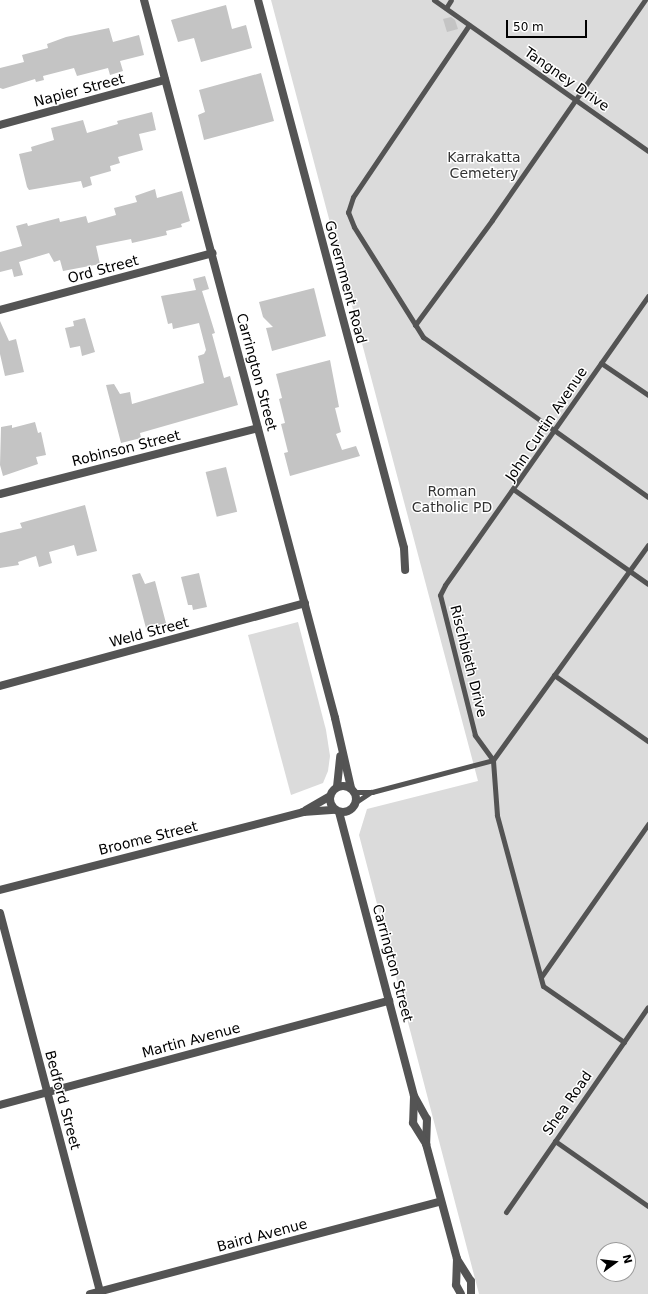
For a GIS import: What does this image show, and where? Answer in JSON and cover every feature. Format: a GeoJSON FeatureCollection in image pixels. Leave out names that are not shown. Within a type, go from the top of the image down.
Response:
{"type":"FeatureCollection","features":[{"type":"Feature","properties":{"kind":"street","name":"Carrington Street"},"geometry":{"type":"LineString","coordinates":[[144,0],[305,603],[335,718],[341,752],[352,790]]}},
{"type":"Feature","properties":{"kind":"street","name":"Government Road"},"geometry":{"type":"LineString","coordinates":[[258,0],[404,548],[405,570]]}},
{"type":"Feature","properties":{"kind":"street","name":"Napier Street"},"geometry":{"type":"LineString","coordinates":[[0,124],[165,80]]}},
{"type":"Feature","properties":{"kind":"street","name":"Ord Street"},"geometry":{"type":"LineString","coordinates":[[0,310],[212,253]]}},
{"type":"Feature","properties":{"kind":"street","name":"Robinson Street"},"geometry":{"type":"LineString","coordinates":[[0,494],[258,428]]}},
{"type":"Feature","properties":{"kind":"street","name":"Weld Street"},"geometry":{"type":"LineString","coordinates":[[0,686],[305,603]]}},
{"type":"Feature","properties":{"kind":"street","name":"Carrington Street"},"geometry":{"type":"LineString","coordinates":[[337,787],[341,752]]}},
{"type":"Feature","properties":{"kind":"street"},"geometry":{"type":"LineString","coordinates":[[337,787],[352,790],[356,802],[348,811],[337,811],[330,804],[330,796],[337,787]]}},
{"type":"Feature","properties":{"kind":"street","name":"Broome Street"},"geometry":{"type":"LineString","coordinates":[[303,812],[330,796]]}},
{"type":"Feature","properties":{"kind":"street","name":"Carrington Street"},"geometry":{"type":"LineString","coordinates":[[337,811],[347,837],[414,1096],[427,1119],[426,1144]]}},
{"type":"Feature","properties":{"kind":"street","name":"Broome Street"},"geometry":{"type":"LineString","coordinates":[[0,890],[303,812],[337,811]]}},
{"type":"Feature","properties":{"kind":"street","name":"Carrington Street"},"geometry":{"type":"LineString","coordinates":[[347,837],[348,811]]}},
{"type":"Feature","properties":{"kind":"street","name":"Bedford Street"},"geometry":{"type":"LineString","coordinates":[[0,913],[100,1293]]}},
{"type":"Feature","properties":{"kind":"street","name":"Martin Avenue"},"geometry":{"type":"LineString","coordinates":[[0,1104],[389,1001]]}},
{"type":"Feature","properties":{"kind":"street","name":"Carrington Street"},"geometry":{"type":"LineString","coordinates":[[414,1096],[413,1123],[426,1144],[457,1259],[456,1285],[461,1294]]}},
{"type":"Feature","properties":{"kind":"street","name":"Baird Avenue"},"geometry":{"type":"LineString","coordinates":[[90,1294],[100,1293],[442,1201]]}},
{"type":"Feature","properties":{"kind":"street","name":"Carrington Street"},"geometry":{"type":"LineString","coordinates":[[457,1259],[471,1281],[471,1294]]}},
{"type":"Feature","properties":{"kind":"lane","name":"Tangney Drive"},"geometry":{"type":"LineString","coordinates":[[434,0],[648,151]]}},
{"type":"Feature","properties":{"kind":"lane"},"geometry":{"type":"LineString","coordinates":[[446,8],[451,0]]}},
{"type":"Feature","properties":{"kind":"lane"},"geometry":{"type":"LineString","coordinates":[[415,325],[492,220],[645,0]]}},
{"type":"Feature","properties":{"kind":"lane"},"geometry":{"type":"LineString","coordinates":[[469,25],[353,197],[348,212],[354,227],[423,337],[648,497]]}},
{"type":"Feature","properties":{"kind":"lane","name":"John Curtin Avenue"},"geometry":{"type":"LineString","coordinates":[[648,296],[513,489],[648,584]]}},
{"type":"Feature","properties":{"kind":"lane"},"geometry":{"type":"LineString","coordinates":[[601,363],[648,395]]}},
{"type":"Feature","properties":{"kind":"lane","name":"Rischbieth Drive"},"geometry":{"type":"LineString","coordinates":[[493,760],[475,735],[440,595],[513,489]]}},
{"type":"Feature","properties":{"kind":"lane"},"geometry":{"type":"LineString","coordinates":[[624,1042],[543,986],[497,815],[493,760],[648,545]]}},
{"type":"Feature","properties":{"kind":"lane"},"geometry":{"type":"LineString","coordinates":[[554,676],[648,741]]}},
{"type":"Feature","properties":{"kind":"lane"},"geometry":{"type":"LineString","coordinates":[[356,802],[372,792],[493,760]]}},
{"type":"Feature","properties":{"kind":"lane"},"geometry":{"type":"LineString","coordinates":[[352,790],[372,792]]}},
{"type":"Feature","properties":{"kind":"lane"},"geometry":{"type":"LineString","coordinates":[[541,977],[648,824]]}},
{"type":"Feature","properties":{"kind":"lane","name":"Shea Road"},"geometry":{"type":"LineString","coordinates":[[506,1212],[648,1007]]}},
{"type":"Feature","properties":{"kind":"lane"},"geometry":{"type":"LineString","coordinates":[[555,1141],[648,1206]]}},
{"type":"Feature","properties":{"kind":"green space","name":"Karrakatta Cemetery"},"geometry":{"type":"Polygon","coordinates":[[[271,0],[648,0],[648,1294],[479,1294],[359,835],[367,809],[478,781],[271,0]]]}},
{"type":"Feature","properties":{"kind":"green space"},"geometry":{"type":"Polygon","coordinates":[[[298,622],[326,730],[330,756],[328,771],[323,783],[291,795],[248,635],[298,622]]]}},
{"type":"Feature","properties":{"kind":"building"},"geometry":{"type":"Polygon","coordinates":[[[226,5],[232,29],[246,25],[252,48],[201,62],[194,38],[178,42],[171,20],[226,5]]]}},
{"type":"Feature","properties":{"kind":"building"},"geometry":{"type":"Polygon","coordinates":[[[451,17],[455,20],[458,29],[447,32],[443,19],[451,17]]]}},
{"type":"Feature","properties":{"kind":"building"},"geometry":{"type":"Polygon","coordinates":[[[109,28],[113,42],[139,35],[144,55],[120,61],[123,71],[110,75],[108,68],[77,76],[74,68],[43,76],[44,80],[36,82],[35,79],[3,89],[0,88],[0,68],[24,62],[22,55],[48,48],[47,44],[66,37],[109,28]]]}},
{"type":"Feature","properties":{"kind":"building"},"geometry":{"type":"Polygon","coordinates":[[[261,73],[274,121],[204,140],[198,115],[205,112],[199,90],[261,73]]]}},
{"type":"Feature","properties":{"kind":"building"},"geometry":{"type":"Polygon","coordinates":[[[152,112],[156,130],[139,134],[143,150],[118,157],[120,163],[110,166],[111,171],[90,177],[92,185],[83,188],[81,181],[29,190],[27,187],[19,154],[32,151],[31,147],[54,140],[51,128],[83,120],[87,133],[118,124],[117,121],[152,112]]]}},
{"type":"Feature","properties":{"kind":"building"},"geometry":{"type":"Polygon","coordinates":[[[155,189],[157,198],[182,191],[190,221],[181,224],[182,227],[166,231],[167,235],[132,243],[131,239],[96,246],[100,264],[63,271],[60,260],[54,262],[49,253],[19,262],[23,275],[14,277],[12,269],[0,272],[0,252],[22,246],[16,226],[27,223],[28,226],[59,218],[60,222],[86,216],[88,223],[116,215],[114,208],[137,202],[135,196],[155,189]]]}},
{"type":"Feature","properties":{"kind":"building"},"geometry":{"type":"Polygon","coordinates":[[[205,276],[209,289],[202,291],[215,333],[212,334],[224,378],[230,376],[238,405],[140,433],[141,438],[121,443],[106,385],[114,384],[120,394],[130,392],[132,404],[204,383],[198,356],[204,354],[206,350],[199,323],[173,329],[172,323],[168,324],[161,296],[196,290],[193,279],[205,276]]]}},
{"type":"Feature","properties":{"kind":"building"},"geometry":{"type":"Polygon","coordinates":[[[314,288],[326,336],[272,351],[266,328],[273,327],[263,317],[259,302],[314,288]]]}},
{"type":"Feature","properties":{"kind":"building"},"geometry":{"type":"Polygon","coordinates":[[[85,318],[95,352],[82,356],[80,346],[70,348],[65,328],[74,326],[73,321],[85,318]]]}},
{"type":"Feature","properties":{"kind":"building"},"geometry":{"type":"Polygon","coordinates":[[[0,321],[9,341],[16,339],[24,372],[5,376],[0,354],[0,321]]]}},
{"type":"Feature","properties":{"kind":"building"},"geometry":{"type":"Polygon","coordinates":[[[330,360],[339,407],[335,408],[341,432],[336,434],[342,450],[356,446],[360,456],[290,476],[284,453],[288,452],[281,424],[285,423],[279,399],[282,398],[276,374],[330,360]]]}},
{"type":"Feature","properties":{"kind":"building"},"geometry":{"type":"Polygon","coordinates":[[[35,422],[38,433],[41,432],[46,455],[36,457],[38,464],[3,476],[0,465],[1,427],[12,425],[12,428],[35,422]]]}},
{"type":"Feature","properties":{"kind":"building"},"geometry":{"type":"Polygon","coordinates":[[[226,467],[237,512],[217,517],[206,472],[226,467]]]}},
{"type":"Feature","properties":{"kind":"building"},"geometry":{"type":"Polygon","coordinates":[[[85,505],[97,551],[77,556],[74,545],[49,552],[52,563],[39,567],[36,556],[18,562],[19,565],[0,568],[0,533],[22,528],[20,523],[85,505]]]}},
{"type":"Feature","properties":{"kind":"building"},"geometry":{"type":"Polygon","coordinates":[[[140,573],[145,584],[155,581],[167,627],[147,632],[132,575],[140,573]]]}},
{"type":"Feature","properties":{"kind":"building"},"geometry":{"type":"Polygon","coordinates":[[[199,573],[207,607],[193,610],[192,605],[188,605],[181,577],[199,573]]]}},
{"type":"Feature","properties":{"kind":"park label","name":"Roman Catholic PD"},"geometry":{"type":"Point","coordinates":[452,500]}}]}
